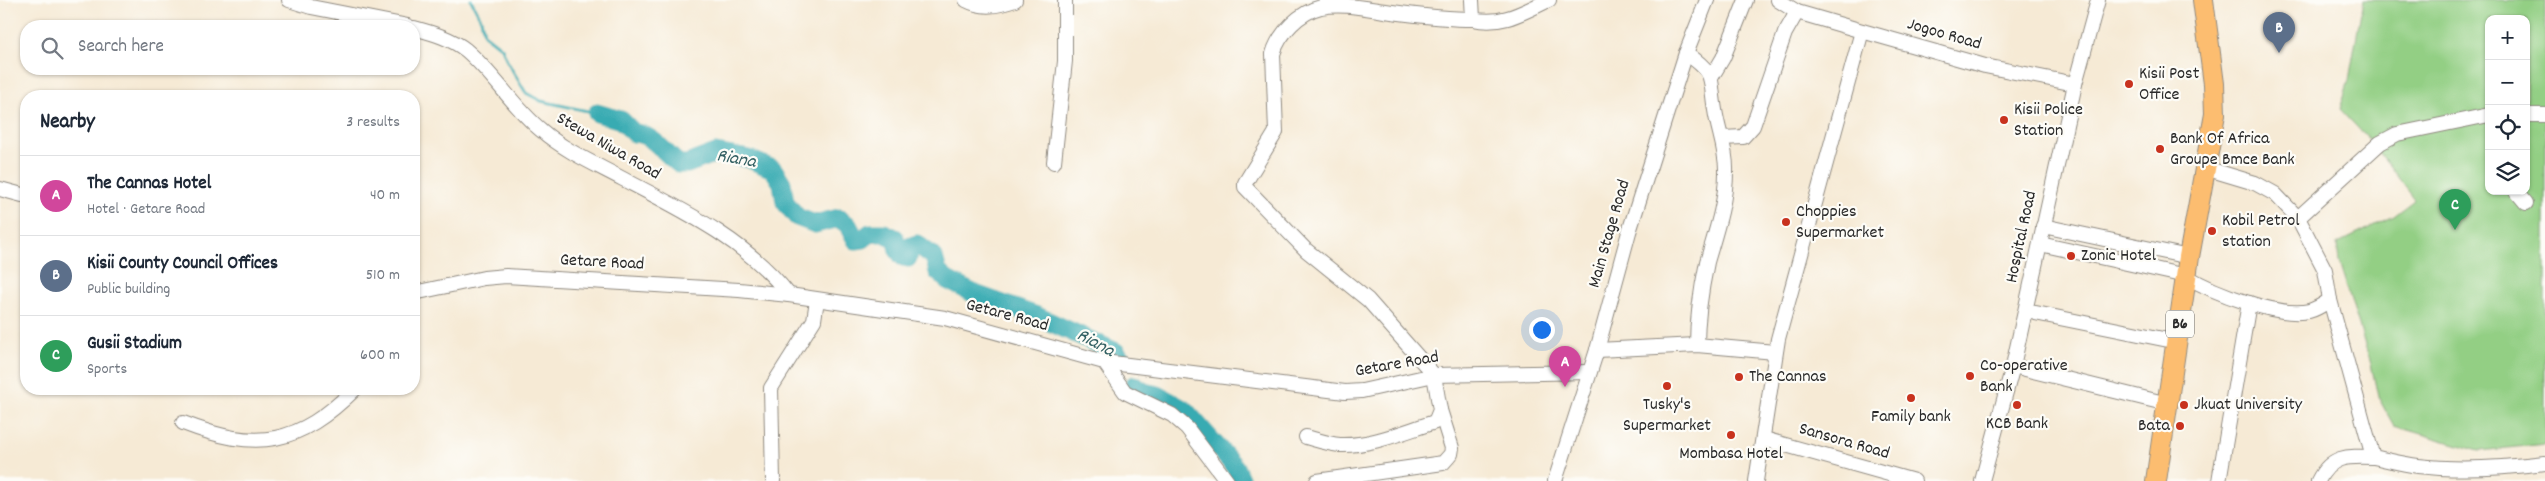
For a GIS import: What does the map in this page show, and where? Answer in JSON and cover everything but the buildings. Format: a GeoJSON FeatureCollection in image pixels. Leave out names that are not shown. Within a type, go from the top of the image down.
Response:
{"type":"FeatureCollection","features":[{"type":"Feature","properties":{"kind":"highway","name":"B6"},"geometry":{"type":"LineString","coordinates":[[2156,481],[2178,342],[2192,272],[2205,168],[2215,114],[2214,84],[2203,0]]}},
{"type":"Feature","properties":{"kind":"street"},"geometry":{"type":"LineString","coordinates":[[289,0],[311,7],[377,20]]}},
{"type":"Feature","properties":{"kind":"street"},"geometry":{"type":"LineString","coordinates":[[966,0],[981,6],[994,6],[1015,0]]}},
{"type":"Feature","properties":{"kind":"street"},"geometry":{"type":"LineString","coordinates":[[1054,162],[1065,61],[1065,0]]}},
{"type":"Feature","properties":{"kind":"street"},"geometry":{"type":"LineString","coordinates":[[1472,0],[1473,19]]}},
{"type":"Feature","properties":{"kind":"street"},"geometry":{"type":"LineString","coordinates":[[1317,481],[1443,463],[1452,454],[1452,448],[1440,410],[1434,375],[1368,300],[1306,250],[1248,191],[1245,184],[1276,132],[1273,54],[1275,47],[1280,38],[1300,18],[1320,7],[1336,5],[1438,18],[1473,19],[1487,22],[1508,20],[1549,0]]}},
{"type":"Feature","properties":{"kind":"street","name":"Main Stage Road"},"geometry":{"type":"LineString","coordinates":[[1556,481],[1597,350],[1629,232],[1686,53],[1707,0]]}},
{"type":"Feature","properties":{"kind":"street"},"geometry":{"type":"LineString","coordinates":[[1712,78],[1723,58],[1746,0]]}},
{"type":"Feature","properties":{"kind":"street","name":"Jogoo Road"},"geometry":{"type":"LineString","coordinates":[[1778,0],[1797,12],[1985,66],[2075,84]]}},
{"type":"Feature","properties":{"kind":"street","name":"Hospital Road"},"geometry":{"type":"LineString","coordinates":[[1982,481],[2014,366],[2075,84],[2098,0]]}},
{"type":"Feature","properties":{"kind":"street"},"geometry":{"type":"LineString","coordinates":[[1722,138],[1743,137],[1753,126],[1785,33],[1797,12]]}},
{"type":"Feature","properties":{"kind":"street","name":"Stewa Niwa Road"},"geometry":{"type":"LineString","coordinates":[[420,30],[446,38],[465,50],[524,115],[542,131],[586,160],[710,227],[750,254],[771,272],[789,295]]}},
{"type":"Feature","properties":{"kind":"street"},"geometry":{"type":"LineString","coordinates":[[1756,481],[1764,439],[1775,352],[1862,31]]}},
{"type":"Feature","properties":{"kind":"street"},"geometry":{"type":"LineString","coordinates":[[1686,53],[1706,68],[1712,78],[1714,109],[1722,138],[1726,174],[1717,230],[1700,293],[1696,344]]}},
{"type":"Feature","properties":{"kind":"street"},"geometry":{"type":"LineString","coordinates":[[2530,115],[2545,115]]}},
{"type":"Feature","properties":{"kind":"street"},"geometry":{"type":"LineString","coordinates":[[2298,218],[2380,143],[2397,134],[2485,116]]}},
{"type":"Feature","properties":{"kind":"street"},"geometry":{"type":"LineString","coordinates":[[2205,168],[2256,183],[2275,194],[2298,218],[2325,270],[2330,300],[2373,457]]}},
{"type":"Feature","properties":{"kind":"street"},"geometry":{"type":"LineString","coordinates":[[0,189],[20,194]]}},
{"type":"Feature","properties":{"kind":"street"},"geometry":{"type":"LineString","coordinates":[[2519,195],[2526,203]]}},
{"type":"Feature","properties":{"kind":"street"},"geometry":{"type":"LineString","coordinates":[[2043,226],[2192,272],[2249,303],[2287,312],[2308,311],[2330,300]]}},
{"type":"Feature","properties":{"kind":"street"},"geometry":{"type":"LineString","coordinates":[[2040,244],[2192,272]]}},
{"type":"Feature","properties":{"kind":"street","name":"Getare Road"},"geometry":{"type":"LineString","coordinates":[[420,294],[484,278],[506,276],[740,290],[789,295],[945,318],[1104,362],[1345,392],[1362,392],[1434,375],[1589,372]]}},
{"type":"Feature","properties":{"kind":"street"},"geometry":{"type":"LineString","coordinates":[[773,481],[771,388],[814,320],[817,300]]}},
{"type":"Feature","properties":{"kind":"street"},"geometry":{"type":"LineString","coordinates":[[2219,481],[2249,303]]}},
{"type":"Feature","properties":{"kind":"street"},"geometry":{"type":"LineString","coordinates":[[2026,311],[2178,342]]}},
{"type":"Feature","properties":{"kind":"street"},"geometry":{"type":"LineString","coordinates":[[1597,350],[1696,344],[1775,352]]}},
{"type":"Feature","properties":{"kind":"street"},"geometry":{"type":"LineString","coordinates":[[1104,362],[1125,392],[1172,415],[1187,428],[1227,481]]}},
{"type":"Feature","properties":{"kind":"street"},"geometry":{"type":"LineString","coordinates":[[2014,366],[2168,404]]}},
{"type":"Feature","properties":{"kind":"street"},"geometry":{"type":"LineString","coordinates":[[183,423],[238,440],[280,438],[302,431],[323,418],[348,395]]}},
{"type":"Feature","properties":{"kind":"street"},"geometry":{"type":"LineString","coordinates":[[1306,437],[1339,445],[1358,444],[1435,422],[1440,410]]}},
{"type":"Feature","properties":{"kind":"street","name":"Sansora Road"},"geometry":{"type":"LineString","coordinates":[[1764,439],[1914,481]]}},
{"type":"Feature","properties":{"kind":"street"},"geometry":{"type":"LineString","coordinates":[[2318,481],[2323,471],[2345,456],[2373,457],[2417,466],[2443,468],[2485,468],[2545,462]]}},
{"type":"Feature","properties":{"kind":"green space"},"geometry":{"type":"Polygon","coordinates":[[[2363,0],[2545,0],[2545,444],[2479,451],[2394,426],[2378,397],[2371,364],[2339,262],[2337,244],[2394,216],[2415,200],[2373,144],[2340,109],[2349,80],[2363,0]]]}},
{"type":"Feature","properties":{"kind":"waterway","name":"Riana"},"geometry":{"type":"LineString","coordinates":[[471,0],[481,19],[484,34],[502,48],[507,61],[526,93],[541,101],[597,113]]}},
{"type":"Feature","properties":{"kind":"waterway","name":"Riana"},"geometry":{"type":"LineString","coordinates":[[597,113],[621,120],[634,133],[653,140],[679,164],[687,164],[716,153],[749,159],[773,169],[782,183],[785,202],[797,217],[815,224],[839,218],[848,225],[856,240],[863,239],[870,233],[884,233],[895,238],[898,250],[903,257],[908,258],[909,247],[917,244],[934,257],[938,272],[947,280],[975,294],[1037,316],[1116,352],[1121,358]]}},
{"type":"Feature","properties":{"kind":"waterway","name":"Riana"},"geometry":{"type":"LineString","coordinates":[[1134,385],[1144,392],[1158,395],[1185,410],[1235,467],[1241,481]]}},
{"type":"Feature","properties":{"kind":"place","name":"Kisii County Council Offices"},"geometry":{"type":"Point","coordinates":[2279,53]}},
{"type":"Feature","properties":{"kind":"place","name":"Kisii Post Office"},"geometry":{"type":"Point","coordinates":[2129,84]}},
{"type":"Feature","properties":{"kind":"place","name":"Kisii Police Station"},"geometry":{"type":"Point","coordinates":[2004,120]}},
{"type":"Feature","properties":{"kind":"place","name":"Bank Of Africa Groupe Bmce Bank"},"geometry":{"type":"Point","coordinates":[2160,149]}},
{"type":"Feature","properties":{"kind":"place","name":"Choppies Supermarket"},"geometry":{"type":"Point","coordinates":[1786,222]}},
{"type":"Feature","properties":{"kind":"place","name":"Gusii Stadium"},"geometry":{"type":"Point","coordinates":[2455,230]}},
{"type":"Feature","properties":{"kind":"place","name":"Kobil Petrol station"},"geometry":{"type":"Point","coordinates":[2212,231]}},
{"type":"Feature","properties":{"kind":"place","name":"Zonic Hotel"},"geometry":{"type":"Point","coordinates":[2071,256]}},
{"type":"Feature","properties":{"kind":"place","name":"Co-operative Bank"},"geometry":{"type":"Point","coordinates":[1970,376]}},
{"type":"Feature","properties":{"kind":"place","name":"The Cannas"},"geometry":{"type":"Point","coordinates":[1739,377]}},
{"type":"Feature","properties":{"kind":"place","name":"Tusky's Supermarket"},"geometry":{"type":"Point","coordinates":[1667,386]}},
{"type":"Feature","properties":{"kind":"place","name":"The Cannas Hotel"},"geometry":{"type":"Point","coordinates":[1565,387]}},
{"type":"Feature","properties":{"kind":"place","name":"Family bank"},"geometry":{"type":"Point","coordinates":[1911,398]}},
{"type":"Feature","properties":{"kind":"place","name":"KCB Bank"},"geometry":{"type":"Point","coordinates":[2017,405]}},
{"type":"Feature","properties":{"kind":"place","name":"Jkuat University"},"geometry":{"type":"Point","coordinates":[2184,405]}},
{"type":"Feature","properties":{"kind":"place","name":"Bata"},"geometry":{"type":"Point","coordinates":[2180,426]}},
{"type":"Feature","properties":{"kind":"place","name":"Mombasa Hotel"},"geometry":{"type":"Point","coordinates":[1731,435]}}]}
